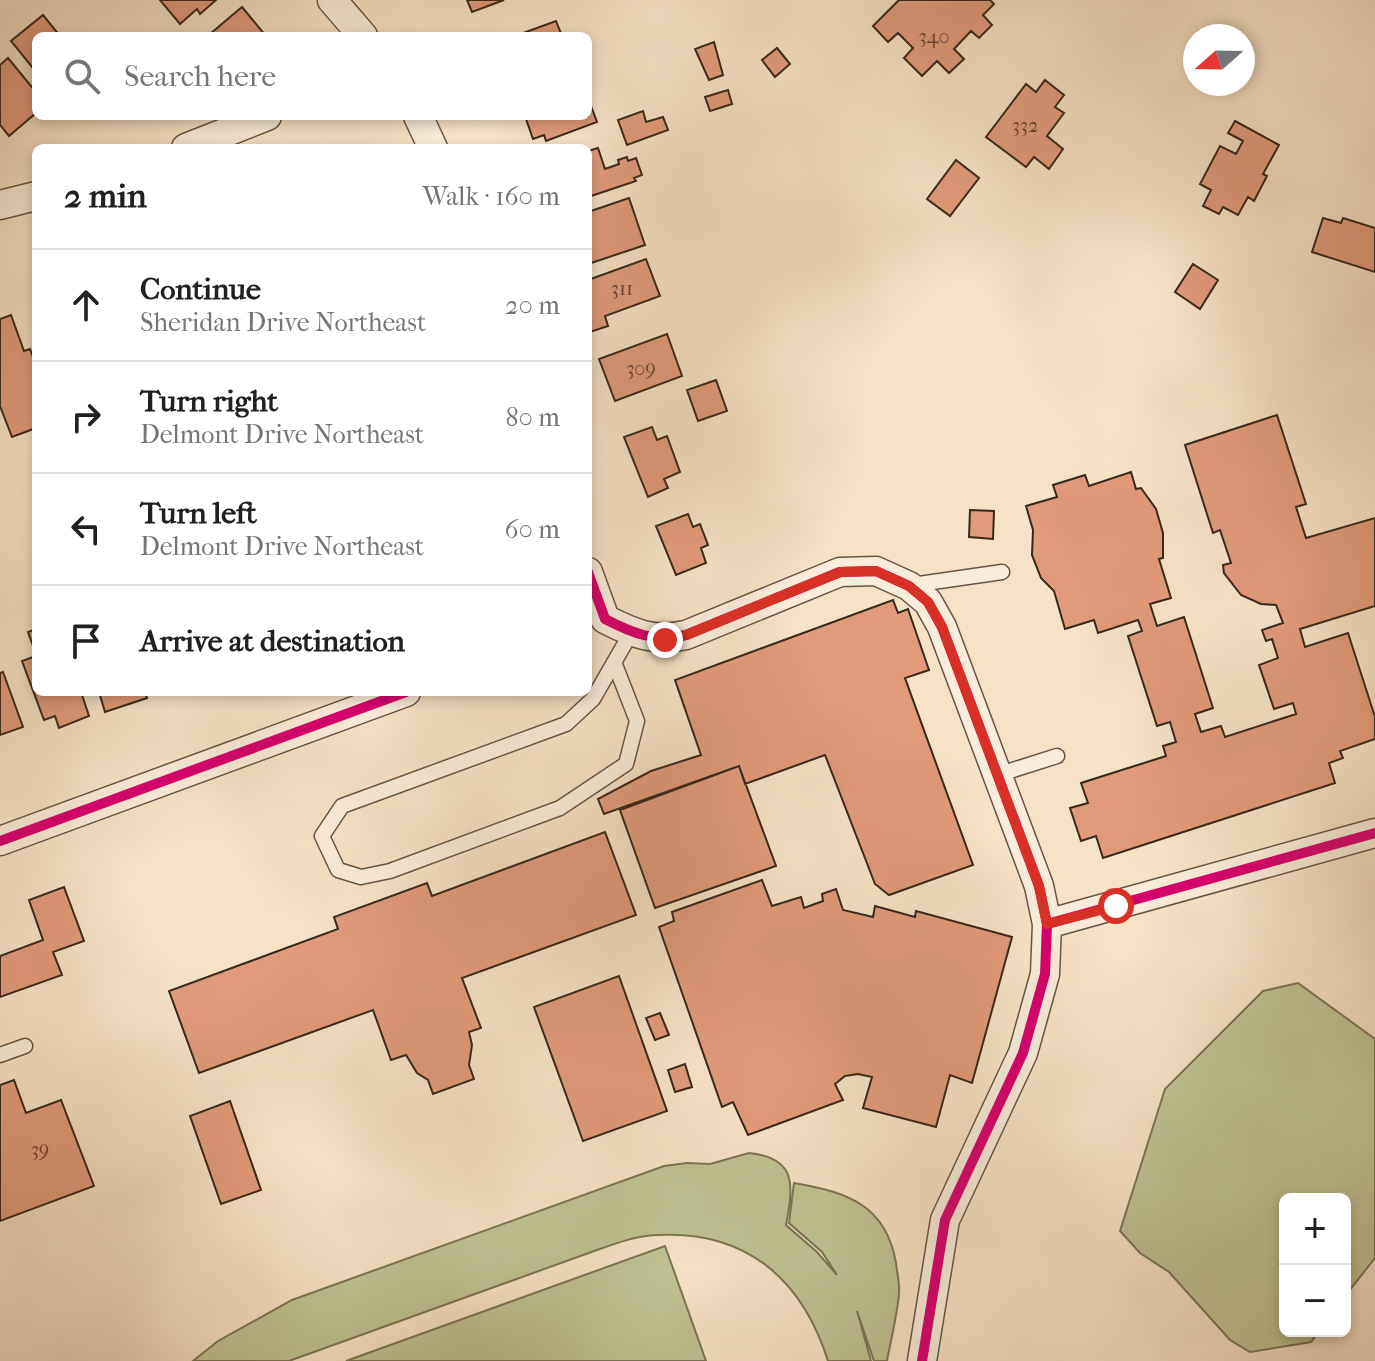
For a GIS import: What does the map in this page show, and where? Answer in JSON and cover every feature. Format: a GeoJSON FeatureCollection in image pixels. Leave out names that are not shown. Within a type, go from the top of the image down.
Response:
{"type":"FeatureCollection","features":[{"type":"Feature","properties":{"kind":"street"},"geometry":{"type":"LineString","coordinates":[[332,0],[360,32]]}},
{"type":"Feature","properties":{"kind":"street"},"geometry":{"type":"LineString","coordinates":[[196,144],[257,120]]}},
{"type":"Feature","properties":{"kind":"street"},"geometry":{"type":"LineString","coordinates":[[420,120],[431,144]]}},
{"type":"Feature","properties":{"kind":"street"},"geometry":{"type":"LineString","coordinates":[[0,205],[32,197]]}},
{"type":"Feature","properties":{"kind":"street"},"geometry":{"type":"LineString","coordinates":[[592,594],[597,622],[665,640],[686,635],[840,572],[876,571],[909,586],[928,602],[942,627],[1039,886],[1047,924],[1045,974],[1023,1053],[945,1220],[922,1361]]}},
{"type":"Feature","properties":{"kind":"street"},"geometry":{"type":"LineString","coordinates":[[0,841],[395,696]]}},
{"type":"Feature","properties":{"kind":"street"},"geometry":{"type":"LineString","coordinates":[[1047,924],[1375,833]]}},
{"type":"Feature","properties":{"kind":"lane"},"geometry":{"type":"LineString","coordinates":[[909,586],[1002,572]]}},
{"type":"Feature","properties":{"kind":"lane"},"geometry":{"type":"LineString","coordinates":[[614,662],[637,721],[626,764],[560,808],[390,871],[361,877],[338,870],[322,836],[342,806],[566,724],[593,699],[614,662],[631,633]]}},
{"type":"Feature","properties":{"kind":"lane"},"geometry":{"type":"LineString","coordinates":[[997,775],[1057,756]]}},
{"type":"Feature","properties":{"kind":"lane"},"geometry":{"type":"LineString","coordinates":[[0,1055],[25,1046]]}},
{"type":"Feature","properties":{"kind":"green space"},"geometry":{"type":"Polygon","coordinates":[[[1298,983],[1375,1039],[1375,1258],[1351,1288],[1351,1193],[1279,1193],[1279,1337],[1315,1337],[1311,1342],[1250,1352],[1230,1340],[1169,1272],[1140,1253],[1120,1231],[1165,1089],[1263,991],[1298,983]]]}},
{"type":"Feature","properties":{"kind":"green space"},"geometry":{"type":"Polygon","coordinates":[[[749,1153],[765,1156],[784,1168],[790,1186],[786,1225],[817,1252],[837,1275],[822,1252],[789,1223],[794,1183],[830,1191],[861,1204],[883,1227],[891,1243],[899,1286],[887,1361],[874,1361],[857,1311],[871,1361],[828,1361],[803,1306],[766,1265],[718,1241],[657,1235],[612,1245],[289,1361],[193,1361],[218,1341],[292,1300],[664,1166],[710,1164],[749,1153]]]}},
{"type":"Feature","properties":{"kind":"green space"},"geometry":{"type":"Polygon","coordinates":[[[665,1246],[706,1361],[346,1361],[665,1246]]]}},
{"type":"Feature","properties":{"kind":"building"},"geometry":{"type":"Polygon","coordinates":[[[160,0],[216,0],[200,14],[197,9],[180,24],[160,0]]]}},
{"type":"Feature","properties":{"kind":"building"},"geometry":{"type":"Polygon","coordinates":[[[467,0],[504,0],[472,12],[467,0]]]}},
{"type":"Feature","properties":{"kind":"building"},"geometry":{"type":"Polygon","coordinates":[[[899,0],[990,0],[994,4],[983,15],[992,25],[979,38],[971,31],[954,49],[964,59],[949,73],[937,61],[922,76],[904,58],[913,48],[898,33],[888,42],[873,26],[899,0]]]}},
{"type":"Feature","properties":{"kind":"building"},"geometry":{"type":"Polygon","coordinates":[[[242,7],[263,32],[212,32],[242,7]]]}},
{"type":"Feature","properties":{"kind":"building"},"geometry":{"type":"Polygon","coordinates":[[[43,15],[57,32],[32,32],[32,67],[11,41],[43,15]]]}},
{"type":"Feature","properties":{"kind":"building"},"geometry":{"type":"Polygon","coordinates":[[[556,21],[560,32],[526,32],[556,21]]]}},
{"type":"Feature","properties":{"kind":"building"},"geometry":{"type":"Polygon","coordinates":[[[714,42],[723,75],[709,80],[695,49],[714,42]]]}},
{"type":"Feature","properties":{"kind":"building"},"geometry":{"type":"Polygon","coordinates":[[[777,48],[790,64],[775,77],[762,60],[777,48]]]}},
{"type":"Feature","properties":{"kind":"building"},"geometry":{"type":"Polygon","coordinates":[[[8,58],[32,87],[32,116],[9,136],[0,125],[0,65],[8,58]]]}},
{"type":"Feature","properties":{"kind":"building"},"geometry":{"type":"Polygon","coordinates":[[[1045,80],[1064,95],[1055,107],[1064,113],[1047,136],[1063,149],[1049,169],[1034,157],[1026,167],[986,137],[1026,84],[1036,92],[1045,80]]]}},
{"type":"Feature","properties":{"kind":"building"},"geometry":{"type":"Polygon","coordinates":[[[728,90],[732,104],[710,111],[705,97],[728,90]]]}},
{"type":"Feature","properties":{"kind":"building"},"geometry":{"type":"Polygon","coordinates":[[[592,109],[597,122],[546,141],[544,135],[533,139],[526,120],[592,120],[592,109]]]}},
{"type":"Feature","properties":{"kind":"building"},"geometry":{"type":"Polygon","coordinates":[[[643,111],[646,122],[663,117],[668,130],[627,145],[618,120],[643,111]]]}},
{"type":"Feature","properties":{"kind":"building"},"geometry":{"type":"Polygon","coordinates":[[[1235,121],[1279,145],[1263,174],[1267,176],[1254,201],[1248,197],[1238,215],[1223,207],[1219,214],[1203,206],[1211,190],[1200,184],[1220,146],[1236,154],[1243,141],[1228,133],[1235,121]]]}},
{"type":"Feature","properties":{"kind":"building"},"geometry":{"type":"Polygon","coordinates":[[[598,148],[605,169],[619,164],[618,160],[636,158],[642,175],[634,178],[636,181],[592,196],[592,150],[598,148]]]}},
{"type":"Feature","properties":{"kind":"building"},"geometry":{"type":"Polygon","coordinates":[[[956,160],[979,178],[950,216],[927,199],[956,160]]]}},
{"type":"Feature","properties":{"kind":"building"},"geometry":{"type":"Polygon","coordinates":[[[629,198],[645,245],[592,263],[592,211],[629,198]]]}},
{"type":"Feature","properties":{"kind":"building"},"geometry":{"type":"Polygon","coordinates":[[[1323,218],[1341,223],[1343,218],[1375,228],[1375,272],[1312,252],[1323,218]]]}},
{"type":"Feature","properties":{"kind":"building"},"geometry":{"type":"Polygon","coordinates":[[[646,259],[660,296],[605,316],[608,326],[592,331],[592,279],[646,259]]]}},
{"type":"Feature","properties":{"kind":"building"},"geometry":{"type":"Polygon","coordinates":[[[1193,264],[1218,280],[1200,309],[1175,292],[1193,264]]]}},
{"type":"Feature","properties":{"kind":"building"},"geometry":{"type":"Polygon","coordinates":[[[11,315],[24,351],[30,349],[32,354],[32,430],[12,437],[0,406],[0,319],[11,315]]]}},
{"type":"Feature","properties":{"kind":"building"},"geometry":{"type":"Polygon","coordinates":[[[667,334],[682,376],[615,401],[599,359],[667,334]]]}},
{"type":"Feature","properties":{"kind":"building"},"geometry":{"type":"Polygon","coordinates":[[[716,380],[727,411],[698,421],[687,390],[716,380]]]}},
{"type":"Feature","properties":{"kind":"building"},"geometry":{"type":"Polygon","coordinates":[[[1277,415],[1306,504],[1296,507],[1306,538],[1375,518],[1375,606],[1300,629],[1305,647],[1348,633],[1375,717],[1375,739],[1340,751],[1343,758],[1329,763],[1335,783],[1103,858],[1096,836],[1081,841],[1070,808],[1088,803],[1081,783],[1166,756],[1163,746],[1176,742],[1170,722],[1157,726],[1128,636],[1142,631],[1138,620],[1098,633],[1094,620],[1065,629],[1054,591],[1041,578],[1032,555],[1033,530],[1026,506],[1057,497],[1053,485],[1085,475],[1089,486],[1131,472],[1136,489],[1141,488],[1156,509],[1163,533],[1163,558],[1159,559],[1171,598],[1150,604],[1157,626],[1184,617],[1213,708],[1195,714],[1201,732],[1221,726],[1225,737],[1296,714],[1293,703],[1274,709],[1259,665],[1278,658],[1272,639],[1266,641],[1262,630],[1283,623],[1276,605],[1261,604],[1241,595],[1224,573],[1223,565],[1231,563],[1220,530],[1213,533],[1185,445],[1277,415]]]}},
{"type":"Feature","properties":{"kind":"building"},"geometry":{"type":"Polygon","coordinates":[[[652,427],[657,440],[667,436],[680,472],[664,479],[668,488],[648,497],[624,437],[652,427]]]}},
{"type":"Feature","properties":{"kind":"building"},"geometry":{"type":"Polygon","coordinates":[[[970,510],[994,511],[993,539],[969,537],[970,510]]]}},
{"type":"Feature","properties":{"kind":"building"},"geometry":{"type":"Polygon","coordinates":[[[688,514],[693,527],[700,524],[708,545],[701,548],[706,563],[676,575],[656,526],[688,514]]]}},
{"type":"Feature","properties":{"kind":"building"},"geometry":{"type":"Polygon","coordinates":[[[893,600],[898,613],[908,609],[929,670],[905,678],[973,865],[889,895],[875,884],[825,755],[745,784],[739,766],[604,814],[598,799],[651,771],[701,755],[675,680],[893,600]]]}},
{"type":"Feature","properties":{"kind":"building"},"geometry":{"type":"Polygon","coordinates":[[[32,657],[32,688],[22,661],[32,657]]]}},
{"type":"Feature","properties":{"kind":"building"},"geometry":{"type":"Polygon","coordinates":[[[3,672],[23,727],[0,735],[0,673],[3,672]]]}},
{"type":"Feature","properties":{"kind":"building"},"geometry":{"type":"Polygon","coordinates":[[[35,696],[82,696],[89,716],[59,728],[55,716],[44,720],[35,696]]]}},
{"type":"Feature","properties":{"kind":"building"},"geometry":{"type":"Polygon","coordinates":[[[100,696],[146,696],[147,698],[105,712],[100,696]]]}},
{"type":"Feature","properties":{"kind":"building"},"geometry":{"type":"Polygon","coordinates":[[[739,766],[776,866],[655,908],[620,810],[739,766]]]}},
{"type":"Feature","properties":{"kind":"building"},"geometry":{"type":"Polygon","coordinates":[[[605,832],[636,915],[462,978],[481,1028],[469,1032],[472,1045],[469,1065],[474,1079],[433,1094],[428,1080],[417,1073],[406,1055],[391,1060],[373,1010],[199,1073],[169,991],[338,929],[334,917],[427,883],[432,896],[605,832]]]}},
{"type":"Feature","properties":{"kind":"building"},"geometry":{"type":"Polygon","coordinates":[[[762,880],[772,906],[801,897],[804,908],[823,901],[822,894],[836,889],[843,910],[873,917],[875,906],[915,917],[916,911],[1012,937],[972,1083],[950,1075],[936,1127],[863,1108],[872,1077],[858,1074],[845,1076],[835,1084],[843,1100],[748,1135],[733,1102],[722,1107],[659,927],[674,921],[672,912],[762,880]]]}},
{"type":"Feature","properties":{"kind":"building"},"geometry":{"type":"Polygon","coordinates":[[[64,887],[84,941],[53,952],[62,975],[0,997],[0,956],[43,940],[29,900],[64,887]]]}},
{"type":"Feature","properties":{"kind":"building"},"geometry":{"type":"Polygon","coordinates":[[[619,976],[667,1111],[583,1141],[534,1007],[619,976]]]}},
{"type":"Feature","properties":{"kind":"building"},"geometry":{"type":"Polygon","coordinates":[[[660,1013],[669,1035],[655,1040],[646,1018],[660,1013]]]}},
{"type":"Feature","properties":{"kind":"building"},"geometry":{"type":"Polygon","coordinates":[[[685,1064],[692,1087],[675,1092],[668,1070],[685,1064]]]}},
{"type":"Feature","properties":{"kind":"building"},"geometry":{"type":"Polygon","coordinates":[[[14,1080],[26,1113],[61,1100],[94,1186],[0,1221],[0,1085],[14,1080]]]}},
{"type":"Feature","properties":{"kind":"building"},"geometry":{"type":"Polygon","coordinates":[[[230,1101],[261,1190],[221,1204],[190,1116],[230,1101]]]}},
{"type":"Feature","properties":{"kind":"cycle path"},"geometry":{"type":"LineString","coordinates":[[592,583],[605,619],[635,632],[664,638],[686,635],[840,572],[876,571],[909,586],[928,602],[942,627],[1039,886],[1047,924],[1045,974],[1023,1053],[945,1220],[922,1361]]}},
{"type":"Feature","properties":{"kind":"cycle path"},"geometry":{"type":"LineString","coordinates":[[0,841],[395,696]]}},
{"type":"Feature","properties":{"kind":"cycle path"},"geometry":{"type":"LineString","coordinates":[[1047,924],[1375,833]]}},
{"type":"Feature","properties":{"kind":"route"},"geometry":{"type":"LineString","coordinates":[[665,640],[686,635],[840,572],[876,571],[909,586],[928,602],[942,627],[1039,886],[1047,924],[1116,906]]}}]}
